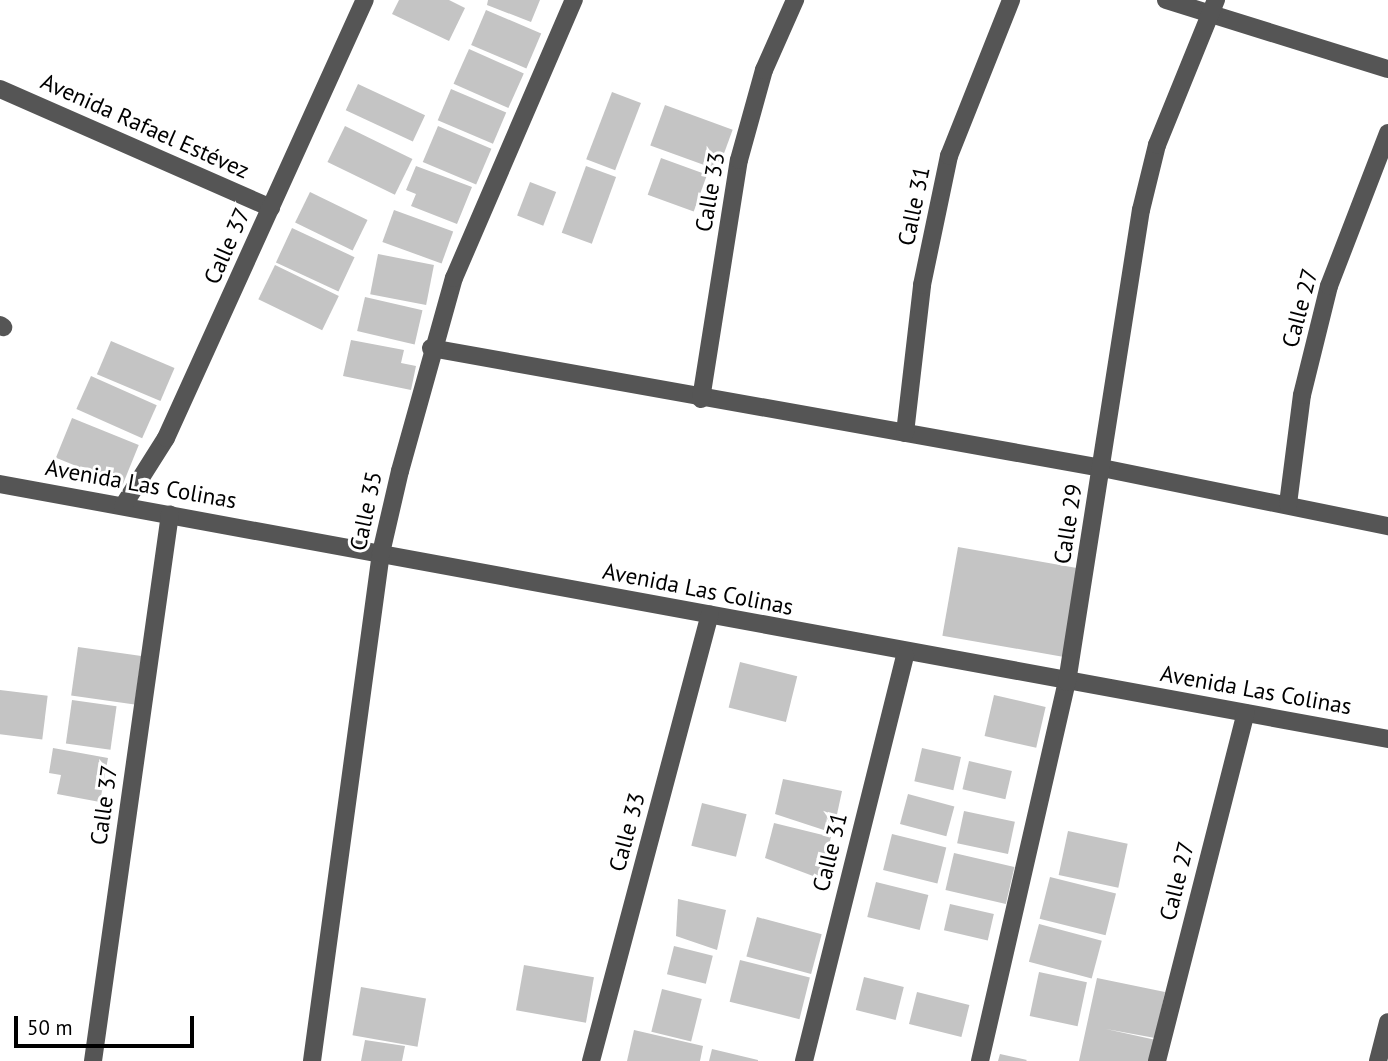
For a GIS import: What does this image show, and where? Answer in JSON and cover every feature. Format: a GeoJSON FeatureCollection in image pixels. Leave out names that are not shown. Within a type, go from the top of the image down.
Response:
{"type":"FeatureCollection","features":[{"type":"Feature","properties":{"kind":"street","name":"Calle 37"},"geometry":{"type":"LineString","coordinates":[[123,506],[166,438],[365,0]]}},
{"type":"Feature","properties":{"kind":"street","name":"Calle 35"},"geometry":{"type":"LineString","coordinates":[[312,1061],[380,553],[431,348],[480,209],[574,0]]}},
{"type":"Feature","properties":{"kind":"street","name":"Calle 33"},"geometry":{"type":"LineString","coordinates":[[701,400],[739,160],[765,70],[795,0]]}},
{"type":"Feature","properties":{"kind":"street","name":"Calle 31"},"geometry":{"type":"LineString","coordinates":[[905,433],[922,285],[949,156],[1011,0]]}},
{"type":"Feature","properties":{"kind":"street"},"geometry":{"type":"LineString","coordinates":[[1166,0],[1213,7],[1388,69]]}},
{"type":"Feature","properties":{"kind":"street","name":"Calle 29"},"geometry":{"type":"LineString","coordinates":[[980,1061],[1067,682],[1141,210],[1157,145],[1213,7]]}},
{"type":"Feature","properties":{"kind":"street","name":"Avenida Rafael Estévez"},"geometry":{"type":"LineString","coordinates":[[0,89],[271,208]]}},
{"type":"Feature","properties":{"kind":"street","name":"Calle 27"},"geometry":{"type":"LineString","coordinates":[[1289,504],[1302,395],[1329,286],[1388,133]]}},
{"type":"Feature","properties":{"kind":"street"},"geometry":{"type":"LineString","coordinates":[[431,348],[701,400],[1102,468],[1388,526]]}},
{"type":"Feature","properties":{"kind":"street","name":"Avenida Las Colinas"},"geometry":{"type":"LineString","coordinates":[[0,484],[710,615],[905,655],[1388,739]]}},
{"type":"Feature","properties":{"kind":"street","name":"Calle 37"},"geometry":{"type":"LineString","coordinates":[[93,1061],[170,514]]}},
{"type":"Feature","properties":{"kind":"street","name":"Calle 33"},"geometry":{"type":"LineString","coordinates":[[591,1061],[710,615]]}},
{"type":"Feature","properties":{"kind":"street","name":"Calle 31"},"geometry":{"type":"LineString","coordinates":[[804,1061],[905,655]]}},
{"type":"Feature","properties":{"kind":"street","name":"Calle 27"},"geometry":{"type":"LineString","coordinates":[[1157,1061],[1245,713]]}},
{"type":"Feature","properties":{"kind":"street"},"geometry":{"type":"LineString","coordinates":[[1378,1061],[1388,1022]]}},
{"type":"Feature","properties":{"kind":"building"},"geometry":{"type":"Polygon","coordinates":[[[399,0],[449,0],[465,8],[449,41],[392,14],[399,0]]]}},
{"type":"Feature","properties":{"kind":"building"},"geometry":{"type":"Polygon","coordinates":[[[488,0],[540,0],[531,22],[487,5],[488,0]]]}},
{"type":"Feature","properties":{"kind":"building"},"geometry":{"type":"Polygon","coordinates":[[[486,10],[541,33],[526,68],[471,45],[486,10]]]}},
{"type":"Feature","properties":{"kind":"building"},"geometry":{"type":"Polygon","coordinates":[[[469,49],[524,73],[508,108],[454,84],[469,49]]]}},
{"type":"Feature","properties":{"kind":"building"},"geometry":{"type":"Polygon","coordinates":[[[358,84],[425,115],[413,142],[346,110],[358,84]]]}},
{"type":"Feature","properties":{"kind":"building"},"geometry":{"type":"Polygon","coordinates":[[[451,89],[506,112],[493,144],[438,120],[451,89]]]}},
{"type":"Feature","properties":{"kind":"building"},"geometry":{"type":"Polygon","coordinates":[[[612,92],[641,103],[615,170],[586,159],[612,92]]]}},
{"type":"Feature","properties":{"kind":"building"},"geometry":{"type":"Polygon","coordinates":[[[665,105],[733,130],[718,170],[650,145],[665,105]]]}},
{"type":"Feature","properties":{"kind":"building"},"geometry":{"type":"Polygon","coordinates":[[[345,126],[412,159],[395,195],[327,162],[345,126]]]}},
{"type":"Feature","properties":{"kind":"building"},"geometry":{"type":"Polygon","coordinates":[[[438,126],[491,149],[476,185],[423,162],[438,126]]]}},
{"type":"Feature","properties":{"kind":"building"},"geometry":{"type":"Polygon","coordinates":[[[661,158],[707,175],[694,211],[648,195],[661,158]]]}},
{"type":"Feature","properties":{"kind":"building"},"geometry":{"type":"Polygon","coordinates":[[[416,166],[472,187],[457,224],[411,206],[416,194],[406,190],[416,166]]]}},
{"type":"Feature","properties":{"kind":"building"},"geometry":{"type":"Polygon","coordinates":[[[586,166],[616,177],[592,244],[562,233],[586,166]]]}},
{"type":"Feature","properties":{"kind":"building"},"geometry":{"type":"Polygon","coordinates":[[[530,182],[556,192],[543,226],[517,216],[530,182]]]}},
{"type":"Feature","properties":{"kind":"building"},"geometry":{"type":"Polygon","coordinates":[[[310,192],[368,220],[353,251],[295,223],[310,192]]]}},
{"type":"Feature","properties":{"kind":"building"},"geometry":{"type":"Polygon","coordinates":[[[394,210],[453,232],[442,263],[382,242],[394,210]]]}},
{"type":"Feature","properties":{"kind":"building"},"geometry":{"type":"Polygon","coordinates":[[[292,228],[355,257],[338,292],[276,262],[292,228]]]}},
{"type":"Feature","properties":{"kind":"building"},"geometry":{"type":"Polygon","coordinates":[[[378,254],[434,265],[426,305],[370,294],[378,254]]]}},
{"type":"Feature","properties":{"kind":"building"},"geometry":{"type":"Polygon","coordinates":[[[275,265],[339,296],[322,330],[258,299],[275,265]]]}},
{"type":"Feature","properties":{"kind":"building"},"geometry":{"type":"Polygon","coordinates":[[[365,297],[422,310],[415,344],[357,331],[365,297]]]}},
{"type":"Feature","properties":{"kind":"building"},"geometry":{"type":"Polygon","coordinates":[[[351,340],[404,350],[401,363],[416,366],[411,390],[343,376],[351,340]]]}},
{"type":"Feature","properties":{"kind":"building"},"geometry":{"type":"Polygon","coordinates":[[[111,341],[175,368],[160,401],[97,374],[111,341]]]}},
{"type":"Feature","properties":{"kind":"building"},"geometry":{"type":"Polygon","coordinates":[[[91,376],[157,405],[142,438],[76,409],[91,376]]]}},
{"type":"Feature","properties":{"kind":"building"},"geometry":{"type":"Polygon","coordinates":[[[72,418],[139,445],[123,485],[56,458],[72,418]]]}},
{"type":"Feature","properties":{"kind":"building"},"geometry":{"type":"Polygon","coordinates":[[[958,547],[1081,569],[1065,657],[942,636],[958,547]]]}},
{"type":"Feature","properties":{"kind":"building"},"geometry":{"type":"Polygon","coordinates":[[[78,647],[141,656],[135,704],[71,696],[78,647]]]}},
{"type":"Feature","properties":{"kind":"building"},"geometry":{"type":"Polygon","coordinates":[[[740,662],[797,676],[786,722],[729,708],[740,662]]]}},
{"type":"Feature","properties":{"kind":"building"},"geometry":{"type":"Polygon","coordinates":[[[0,690],[48,696],[42,740],[0,734],[0,690]]]}},
{"type":"Feature","properties":{"kind":"building"},"geometry":{"type":"Polygon","coordinates":[[[994,695],[1046,707],[1036,748],[985,736],[994,695]]]}},
{"type":"Feature","properties":{"kind":"building"},"geometry":{"type":"Polygon","coordinates":[[[72,700],[117,706],[110,750],[66,744],[72,700]]]}},
{"type":"Feature","properties":{"kind":"building"},"geometry":{"type":"Polygon","coordinates":[[[53,748],[108,758],[100,802],[57,794],[61,775],[49,773],[53,748]]]}},
{"type":"Feature","properties":{"kind":"building"},"geometry":{"type":"Polygon","coordinates":[[[922,748],[961,757],[953,790],[914,781],[922,748]]]}},
{"type":"Feature","properties":{"kind":"building"},"geometry":{"type":"Polygon","coordinates":[[[969,761],[1012,771],[1005,799],[962,789],[969,761]]]}},
{"type":"Feature","properties":{"kind":"building"},"geometry":{"type":"Polygon","coordinates":[[[783,779],[842,791],[833,833],[775,814],[783,779]]]}},
{"type":"Feature","properties":{"kind":"building"},"geometry":{"type":"Polygon","coordinates":[[[908,794],[954,806],[946,836],[900,824],[908,794]]]}},
{"type":"Feature","properties":{"kind":"building"},"geometry":{"type":"Polygon","coordinates":[[[702,803],[747,814],[736,857],[691,846],[702,803]]]}},
{"type":"Feature","properties":{"kind":"building"},"geometry":{"type":"Polygon","coordinates":[[[964,811],[1015,822],[1008,854],[957,843],[964,811]]]}},
{"type":"Feature","properties":{"kind":"building"},"geometry":{"type":"Polygon","coordinates":[[[774,823],[831,837],[821,879],[765,858],[774,823]]]}},
{"type":"Feature","properties":{"kind":"building"},"geometry":{"type":"Polygon","coordinates":[[[1068,831],[1128,844],[1118,888],[1059,875],[1068,831]]]}},
{"type":"Feature","properties":{"kind":"building"},"geometry":{"type":"Polygon","coordinates":[[[892,834],[946,848],[937,883],[883,870],[892,834]]]}},
{"type":"Feature","properties":{"kind":"building"},"geometry":{"type":"Polygon","coordinates":[[[954,853],[1014,867],[1006,904],[945,890],[954,853]]]}},
{"type":"Feature","properties":{"kind":"building"},"geometry":{"type":"Polygon","coordinates":[[[1050,877],[1116,893],[1106,935],[1040,919],[1050,877]]]}},
{"type":"Feature","properties":{"kind":"building"},"geometry":{"type":"Polygon","coordinates":[[[876,882],[928,895],[920,930],[867,917],[876,882]]]}},
{"type":"Feature","properties":{"kind":"building"},"geometry":{"type":"Polygon","coordinates":[[[678,899],[726,910],[717,950],[676,936],[678,899]]]}},
{"type":"Feature","properties":{"kind":"building"},"geometry":{"type":"Polygon","coordinates":[[[950,904],[994,914],[988,940],[944,930],[950,904]]]}},
{"type":"Feature","properties":{"kind":"building"},"geometry":{"type":"Polygon","coordinates":[[[757,917],[822,934],[811,974],[746,957],[757,917]]]}},
{"type":"Feature","properties":{"kind":"building"},"geometry":{"type":"Polygon","coordinates":[[[1039,924],[1102,941],[1092,978],[1029,962],[1039,924]]]}},
{"type":"Feature","properties":{"kind":"building"},"geometry":{"type":"Polygon","coordinates":[[[674,946],[713,956],[706,984],[667,974],[674,946]]]}},
{"type":"Feature","properties":{"kind":"building"},"geometry":{"type":"Polygon","coordinates":[[[740,960],[810,977],[799,1019],[730,1002],[740,960]]]}},
{"type":"Feature","properties":{"kind":"building"},"geometry":{"type":"Polygon","coordinates":[[[524,965],[594,977],[586,1023],[516,1010],[524,965]]]}},
{"type":"Feature","properties":{"kind":"building"},"geometry":{"type":"Polygon","coordinates":[[[1039,972],[1087,982],[1078,1026],[1030,1016],[1039,972]]]}},
{"type":"Feature","properties":{"kind":"building"},"geometry":{"type":"Polygon","coordinates":[[[864,977],[904,987],[896,1020],[856,1010],[864,977]]]}},
{"type":"Feature","properties":{"kind":"building"},"geometry":{"type":"Polygon","coordinates":[[[1097,978],[1165,992],[1155,1038],[1106,1029],[1156,1040],[1151,1061],[1079,1061],[1097,978]]]}},
{"type":"Feature","properties":{"kind":"building"},"geometry":{"type":"Polygon","coordinates":[[[361,987],[426,998],[417,1047],[352,1035],[361,987]]]}},
{"type":"Feature","properties":{"kind":"building"},"geometry":{"type":"Polygon","coordinates":[[[662,989],[702,999],[691,1042],[651,1032],[662,989]]]}},
{"type":"Feature","properties":{"kind":"building"},"geometry":{"type":"Polygon","coordinates":[[[917,992],[969,1005],[961,1037],[909,1024],[917,992]]]}},
{"type":"Feature","properties":{"kind":"building"},"geometry":{"type":"Polygon","coordinates":[[[634,1030],[703,1046],[700,1061],[627,1061],[634,1030]]]}},
{"type":"Feature","properties":{"kind":"building"},"geometry":{"type":"Polygon","coordinates":[[[365,1040],[405,1046],[402,1061],[361,1061],[365,1040]]]}},
{"type":"Feature","properties":{"kind":"building"},"geometry":{"type":"Polygon","coordinates":[[[712,1049],[758,1060],[758,1061],[709,1061],[712,1049]]]}},
{"type":"Feature","properties":{"kind":"building"},"geometry":{"type":"Polygon","coordinates":[[[1000,1054],[1027,1060],[998,1061],[1000,1054]]]}}]}
